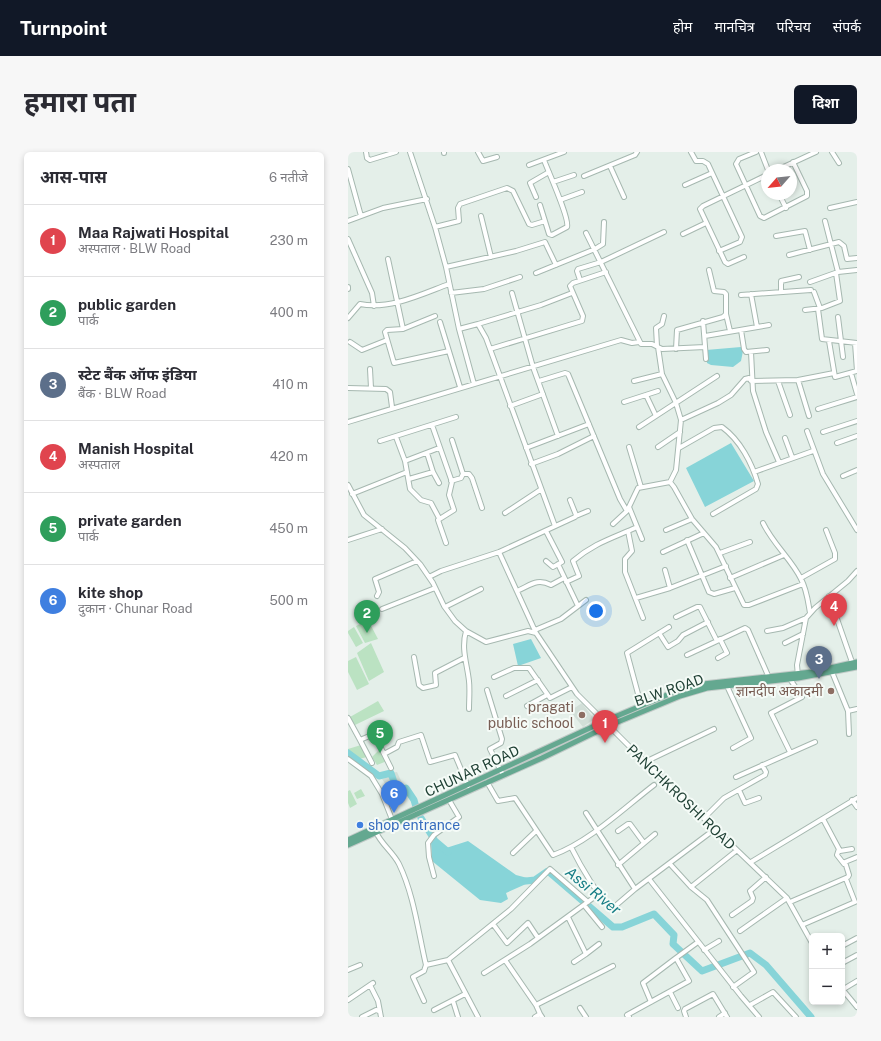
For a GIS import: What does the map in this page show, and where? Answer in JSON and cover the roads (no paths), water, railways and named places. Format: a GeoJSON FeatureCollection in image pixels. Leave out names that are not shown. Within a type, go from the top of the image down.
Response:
{"type":"FeatureCollection","features":[{"type":"Feature","properties":{"kind":"main road","name":"BLW ROAD"},"geometry":{"type":"LineString","coordinates":[[348,845],[422,810],[449,800],[469,788],[487,782],[501,773],[606,723],[680,696],[707,688],[770,679],[790,679],[798,676],[832,672],[855,665]]}},
{"type":"Feature","properties":{"kind":"main road"},"geometry":{"type":"LineString","coordinates":[[606,723],[641,705],[692,686],[798,676],[855,665]]}},
{"type":"Feature","properties":{"kind":"main road","name":"CHUNAR ROAD"},"geometry":{"type":"LineString","coordinates":[[422,810],[501,773]]}},
{"type":"Feature","properties":{"kind":"main road"},"geometry":{"type":"LineString","coordinates":[[348,840],[393,823]]}},
{"type":"Feature","properties":{"kind":"street"},"geometry":{"type":"LineString","coordinates":[[366,152],[367,158],[370,160],[396,152]]}},
{"type":"Feature","properties":{"kind":"street"},"geometry":{"type":"LineString","coordinates":[[410,152],[427,199],[435,227],[446,267],[458,329],[474,384]]}},
{"type":"Feature","properties":{"kind":"street"},"geometry":{"type":"LineString","coordinates":[[478,152],[483,161],[497,157]]}},
{"type":"Feature","properties":{"kind":"street"},"geometry":{"type":"LineString","coordinates":[[529,165],[564,152]]}},
{"type":"Feature","properties":{"kind":"street"},"geometry":{"type":"LineString","coordinates":[[584,176],[610,166],[637,152]]}},
{"type":"Feature","properties":{"kind":"street"},"geometry":{"type":"LineString","coordinates":[[691,152],[696,161],[706,162],[712,172],[742,239],[740,242],[720,251]]}},
{"type":"Feature","properties":{"kind":"street"},"geometry":{"type":"LineString","coordinates":[[756,152],[737,161],[737,167],[761,217],[766,218],[786,208],[808,194],[793,162]]}},
{"type":"Feature","properties":{"kind":"street"},"geometry":{"type":"LineString","coordinates":[[761,152],[766,164]]}},
{"type":"Feature","properties":{"kind":"street"},"geometry":{"type":"LineString","coordinates":[[789,164],[816,152]]}},
{"type":"Feature","properties":{"kind":"street"},"geometry":{"type":"LineString","coordinates":[[832,152],[839,163]]}},
{"type":"Feature","properties":{"kind":"street"},"geometry":{"type":"LineString","coordinates":[[540,205],[550,234],[568,227],[560,200],[544,160]]}},
{"type":"Feature","properties":{"kind":"street"},"geometry":{"type":"LineString","coordinates":[[610,166],[624,197]]}},
{"type":"Feature","properties":{"kind":"street"},"geometry":{"type":"LineString","coordinates":[[348,169],[361,216]]}},
{"type":"Feature","properties":{"kind":"street"},"geometry":{"type":"LineString","coordinates":[[536,198],[530,183],[549,172]]}},
{"type":"Feature","properties":{"kind":"street"},"geometry":{"type":"LineString","coordinates":[[686,185],[712,172]]}},
{"type":"Feature","properties":{"kind":"street"},"geometry":{"type":"LineString","coordinates":[[553,182],[574,175]]}},
{"type":"Feature","properties":{"kind":"street"},"geometry":{"type":"LineString","coordinates":[[744,257],[727,263],[700,211],[701,207],[761,178]]}},
{"type":"Feature","properties":{"kind":"street"},"geometry":{"type":"LineString","coordinates":[[435,227],[459,221],[458,208],[460,204],[507,188],[513,191],[528,224],[532,225],[545,221]]}},
{"type":"Feature","properties":{"kind":"street"},"geometry":{"type":"LineString","coordinates":[[560,200],[582,192]]}},
{"type":"Feature","properties":{"kind":"street"},"geometry":{"type":"LineString","coordinates":[[348,221],[383,208],[427,199]]}},
{"type":"Feature","properties":{"kind":"street"},"geometry":{"type":"LineString","coordinates":[[782,200],[786,208]]}},
{"type":"Feature","properties":{"kind":"street"},"geometry":{"type":"LineString","coordinates":[[830,208],[857,202]]}},
{"type":"Feature","properties":{"kind":"street"},"geometry":{"type":"LineString","coordinates":[[481,216],[491,257]]}},
{"type":"Feature","properties":{"kind":"street"},"geometry":{"type":"LineString","coordinates":[[805,310],[822,308],[840,300],[837,273],[825,221]]}},
{"type":"Feature","properties":{"kind":"street"},"geometry":{"type":"LineString","coordinates":[[536,273],[595,249],[603,244],[604,222]]}},
{"type":"Feature","properties":{"kind":"street"},"geometry":{"type":"LineString","coordinates":[[683,234],[706,223]]}},
{"type":"Feature","properties":{"kind":"street"},"geometry":{"type":"LineString","coordinates":[[776,236],[805,231],[810,250]]}},
{"type":"Feature","properties":{"kind":"street"},"geometry":{"type":"LineString","coordinates":[[580,280],[577,270],[601,262],[664,232]]}},
{"type":"Feature","properties":{"kind":"street"},"geometry":{"type":"LineString","coordinates":[[586,233],[639,342]]}},
{"type":"Feature","properties":{"kind":"street"},"geometry":{"type":"LineString","coordinates":[[348,239],[372,293],[374,306]]}},
{"type":"Feature","properties":{"kind":"street"},"geometry":{"type":"LineString","coordinates":[[446,267],[491,257],[545,242],[556,265]]}},
{"type":"Feature","properties":{"kind":"street"},"geometry":{"type":"LineString","coordinates":[[789,255],[830,244],[842,243],[847,259],[857,258]]}},
{"type":"Feature","properties":{"kind":"street"},"geometry":{"type":"LineString","coordinates":[[388,259],[403,329]]}},
{"type":"Feature","properties":{"kind":"street"},"geometry":{"type":"LineString","coordinates":[[709,270],[714,291],[724,292],[726,294],[726,314],[730,331]]}},
{"type":"Feature","properties":{"kind":"street"},"geometry":{"type":"LineString","coordinates":[[810,282],[837,273],[857,270]]}},
{"type":"Feature","properties":{"kind":"street"},"geometry":{"type":"LineString","coordinates":[[490,349],[582,321],[583,316],[572,293],[571,284],[606,272]]}},
{"type":"Feature","properties":{"kind":"street"},"geometry":{"type":"LineString","coordinates":[[451,293],[484,288],[520,277]]}},
{"type":"Feature","properties":{"kind":"street"},"geometry":{"type":"LineString","coordinates":[[781,292],[781,281],[799,277]]}},
{"type":"Feature","properties":{"kind":"street"},"geometry":{"type":"LineString","coordinates":[[348,318],[360,304],[374,306],[398,302],[449,284]]}},
{"type":"Feature","properties":{"kind":"street"},"geometry":{"type":"LineString","coordinates":[[741,294],[813,291],[820,308],[822,308],[822,338],[829,341],[856,343],[857,371],[835,377],[829,341]]}},
{"type":"Feature","properties":{"kind":"street"},"geometry":{"type":"LineString","coordinates":[[512,293],[533,367],[558,436]]}},
{"type":"Feature","properties":{"kind":"street"},"geometry":{"type":"LineString","coordinates":[[458,329],[518,312],[572,293]]}},
{"type":"Feature","properties":{"kind":"street"},"geometry":{"type":"LineString","coordinates":[[752,294],[757,327]]}},
{"type":"Feature","properties":{"kind":"street"},"geometry":{"type":"LineString","coordinates":[[676,349],[676,331],[703,321],[723,317],[726,314]]}},
{"type":"Feature","properties":{"kind":"street"},"geometry":{"type":"LineString","coordinates":[[435,316],[403,329],[386,330],[387,340],[393,361],[396,363],[449,351]]}},
{"type":"Feature","properties":{"kind":"street"},"geometry":{"type":"LineString","coordinates":[[664,316],[662,324],[656,329],[657,347],[662,374],[676,403],[681,420],[676,470],[670,482]]}},
{"type":"Feature","properties":{"kind":"street"},"geometry":{"type":"LineString","coordinates":[[838,317],[843,357]]}},
{"type":"Feature","properties":{"kind":"street"},"geometry":{"type":"LineString","coordinates":[[703,321],[706,359]]}},
{"type":"Feature","properties":{"kind":"street"},"geometry":{"type":"LineString","coordinates":[[440,322],[460,387]]}},
{"type":"Feature","properties":{"kind":"street"},"geometry":{"type":"LineString","coordinates":[[478,324],[490,349],[540,490],[555,526]]}},
{"type":"Feature","properties":{"kind":"street"},"geometry":{"type":"LineString","coordinates":[[705,336],[769,325]]}},
{"type":"Feature","properties":{"kind":"street"},"geometry":{"type":"LineString","coordinates":[[741,330],[744,349],[746,352],[767,350]]}},
{"type":"Feature","properties":{"kind":"street"},"geometry":{"type":"LineString","coordinates":[[349,343],[362,350],[387,340]]}},
{"type":"Feature","properties":{"kind":"street"},"geometry":{"type":"LineString","coordinates":[[348,422],[392,407],[533,367],[621,340],[676,349],[705,347]]}},
{"type":"Feature","properties":{"kind":"street"},"geometry":{"type":"LineString","coordinates":[[751,352],[752,391],[766,432],[779,462]]}},
{"type":"Feature","properties":{"kind":"street"},"geometry":{"type":"LineString","coordinates":[[370,369],[371,388]]}},
{"type":"Feature","properties":{"kind":"street"},"geometry":{"type":"LineString","coordinates":[[539,381],[566,373],[620,499],[628,509],[642,540]]}},
{"type":"Feature","properties":{"kind":"street"},"geometry":{"type":"LineString","coordinates":[[681,420],[731,395],[745,379],[749,378],[751,381],[798,380],[834,373]]}},
{"type":"Feature","properties":{"kind":"street"},"geometry":{"type":"LineString","coordinates":[[818,409],[857,395],[851,373]]}},
{"type":"Feature","properties":{"kind":"street"},"geometry":{"type":"LineString","coordinates":[[634,381],[662,374]]}},
{"type":"Feature","properties":{"kind":"street"},"geometry":{"type":"LineString","coordinates":[[639,427],[717,376]]}},
{"type":"Feature","properties":{"kind":"street"},"geometry":{"type":"LineString","coordinates":[[798,380],[809,416]]}},
{"type":"Feature","properties":{"kind":"street"},"geometry":{"type":"LineString","coordinates":[[778,381],[790,415]]}},
{"type":"Feature","properties":{"kind":"street"},"geometry":{"type":"LineString","coordinates":[[348,388],[388,390],[392,407]]}},
{"type":"Feature","properties":{"kind":"street"},"geometry":{"type":"LineString","coordinates":[[624,402],[658,391]]}},
{"type":"Feature","properties":{"kind":"street"},"geometry":{"type":"LineString","coordinates":[[510,406],[543,394]]}},
{"type":"Feature","properties":{"kind":"street"},"geometry":{"type":"LineString","coordinates":[[646,395],[656,416]]}},
{"type":"Feature","properties":{"kind":"street"},"geometry":{"type":"LineString","coordinates":[[380,441],[456,417]]}},
{"type":"Feature","properties":{"kind":"street"},"geometry":{"type":"LineString","coordinates":[[823,432],[857,421]]}},
{"type":"Feature","properties":{"kind":"street"},"geometry":{"type":"LineString","coordinates":[[526,448],[589,424]]}},
{"type":"Feature","properties":{"kind":"street"},"geometry":{"type":"LineString","coordinates":[[432,425],[451,481],[449,495],[454,510],[439,518]]}},
{"type":"Feature","properties":{"kind":"street"},"geometry":{"type":"LineString","coordinates":[[679,448],[714,428],[722,428],[735,438],[754,472],[758,484],[756,489],[713,514]]}},
{"type":"Feature","properties":{"kind":"street"},"geometry":{"type":"LineString","coordinates":[[807,431],[813,451],[823,474],[857,530]]}},
{"type":"Feature","properties":{"kind":"street"},"geometry":{"type":"LineString","coordinates":[[658,448],[680,432]]}},
{"type":"Feature","properties":{"kind":"street"},"geometry":{"type":"LineString","coordinates":[[531,464],[558,454],[594,436]]}},
{"type":"Feature","properties":{"kind":"street"},"geometry":{"type":"LineString","coordinates":[[837,443],[857,436]]}},
{"type":"Feature","properties":{"kind":"street"},"geometry":{"type":"LineString","coordinates":[[396,437],[405,461],[411,490],[421,500],[431,503],[439,518],[438,522],[446,543]]}},
{"type":"Feature","properties":{"kind":"street"},"geometry":{"type":"LineString","coordinates":[[785,438],[792,457]]}},
{"type":"Feature","properties":{"kind":"street"},"geometry":{"type":"LineString","coordinates":[[452,440],[463,474]]}},
{"type":"Feature","properties":{"kind":"street"},"geometry":{"type":"LineString","coordinates":[[630,447],[641,487]]}},
{"type":"Feature","properties":{"kind":"street"},"geometry":{"type":"LineString","coordinates":[[405,461],[439,448]]}},
{"type":"Feature","properties":{"kind":"street"},"geometry":{"type":"LineString","coordinates":[[754,472],[792,457],[813,451]]}},
{"type":"Feature","properties":{"kind":"street"},"geometry":{"type":"LineString","coordinates":[[427,453],[433,472],[439,483]]}},
{"type":"Feature","properties":{"kind":"street"},"geometry":{"type":"LineString","coordinates":[[843,476],[857,470]]}},
{"type":"Feature","properties":{"kind":"street"},"geometry":{"type":"LineString","coordinates":[[352,494],[407,472]]}},
{"type":"Feature","properties":{"kind":"street"},"geometry":{"type":"LineString","coordinates":[[409,479],[433,472]]}},
{"type":"Feature","properties":{"kind":"street"},"geometry":{"type":"LineString","coordinates":[[451,481],[461,478],[463,474]]}},
{"type":"Feature","properties":{"kind":"street"},"geometry":{"type":"LineString","coordinates":[[463,474],[469,474],[472,478],[482,508]]}},
{"type":"Feature","properties":{"kind":"street"},"geometry":{"type":"LineString","coordinates":[[613,524],[628,509],[635,492],[641,487],[670,482]]}},
{"type":"Feature","properties":{"kind":"street"},"geometry":{"type":"LineString","coordinates":[[670,482],[692,518],[720,554],[742,603],[746,606],[804,584]]}},
{"type":"Feature","properties":{"kind":"street"},"geometry":{"type":"LineString","coordinates":[[348,486],[364,515],[382,529],[417,561],[429,577],[445,607],[466,631],[486,642],[528,631],[536,631],[561,619],[586,600]]}},
{"type":"Feature","properties":{"kind":"street"},"geometry":{"type":"LineString","coordinates":[[505,513],[540,490]]}},
{"type":"Feature","properties":{"kind":"street"},"geometry":{"type":"LineString","coordinates":[[570,500],[576,516]]}},
{"type":"Feature","properties":{"kind":"street"},"geometry":{"type":"LineString","coordinates":[[429,577],[441,571],[499,552],[588,511]]}},
{"type":"Feature","properties":{"kind":"street"},"geometry":{"type":"LineString","coordinates":[[666,530],[692,518]]}},
{"type":"Feature","properties":{"kind":"street"},"geometry":{"type":"LineString","coordinates":[[762,523],[770,538],[801,578],[804,584],[810,613]]}},
{"type":"Feature","properties":{"kind":"street"},"geometry":{"type":"LineString","coordinates":[[517,591],[539,581],[544,581],[551,585],[579,576],[573,561],[583,552],[603,540],[637,527]]}},
{"type":"Feature","properties":{"kind":"street"},"geometry":{"type":"LineString","coordinates":[[348,540],[382,529]]}},
{"type":"Feature","properties":{"kind":"street"},"geometry":{"type":"LineString","coordinates":[[801,578],[835,559],[835,553],[826,530]]}},
{"type":"Feature","properties":{"kind":"street"},"geometry":{"type":"LineString","coordinates":[[546,531],[562,562],[553,567],[546,561]]}},
{"type":"Feature","properties":{"kind":"street"},"geometry":{"type":"LineString","coordinates":[[628,531],[632,551],[626,557],[625,568],[644,618]]}},
{"type":"Feature","properties":{"kind":"street"},"geometry":{"type":"LineString","coordinates":[[663,552],[704,533]]}},
{"type":"Feature","properties":{"kind":"street"},"geometry":{"type":"LineString","coordinates":[[687,540],[702,577],[712,594],[735,588]]}},
{"type":"Feature","properties":{"kind":"street"},"geometry":{"type":"LineString","coordinates":[[720,554],[750,542]]}},
{"type":"Feature","properties":{"kind":"street","name":"PANCHKROSHI ROAD"},"geometry":{"type":"LineString","coordinates":[[499,552],[536,631],[572,687],[645,762],[704,818],[736,851],[751,862],[787,898],[809,938]]}},
{"type":"Feature","properties":{"kind":"street"},"geometry":{"type":"LineString","coordinates":[[730,578],[784,556]]}},
{"type":"Feature","properties":{"kind":"street"},"geometry":{"type":"LineString","coordinates":[[377,596],[379,592],[375,579],[417,561]]}},
{"type":"Feature","properties":{"kind":"street"},"geometry":{"type":"LineString","coordinates":[[558,564],[578,606]]}},
{"type":"Feature","properties":{"kind":"street"},"geometry":{"type":"LineString","coordinates":[[636,598],[702,577],[726,566]]}},
{"type":"Feature","properties":{"kind":"street"},"geometry":{"type":"LineString","coordinates":[[665,570],[670,588]]}},
{"type":"Feature","properties":{"kind":"street"},"geometry":{"type":"LineString","coordinates":[[798,676],[797,664],[806,618],[829,596],[848,581],[857,571]]}},
{"type":"Feature","properties":{"kind":"street"},"geometry":{"type":"LineString","coordinates":[[382,609],[435,588]]}},
{"type":"Feature","properties":{"kind":"street"},"geometry":{"type":"LineString","coordinates":[[445,607],[481,589]]}},
{"type":"Feature","properties":{"kind":"street"},"geometry":{"type":"LineString","coordinates":[[829,596],[855,665]]}},
{"type":"Feature","properties":{"kind":"street"},"geometry":{"type":"LineString","coordinates":[[676,617],[699,607],[702,609],[708,622],[727,653],[718,658]]}},
{"type":"Feature","properties":{"kind":"street"},"geometry":{"type":"LineString","coordinates":[[767,631],[783,628],[806,618]]}},
{"type":"Feature","properties":{"kind":"street"},"geometry":{"type":"LineString","coordinates":[[659,633],[668,646],[678,641],[683,635],[708,622]]}},
{"type":"Feature","properties":{"kind":"street"},"geometry":{"type":"LineString","coordinates":[[641,705],[627,653],[669,627]]}},
{"type":"Feature","properties":{"kind":"street"},"geometry":{"type":"LineString","coordinates":[[687,655],[743,628],[747,629],[770,679]]}},
{"type":"Feature","properties":{"kind":"street"},"geometry":{"type":"LineString","coordinates":[[466,631],[464,658],[469,682],[469,709]]}},
{"type":"Feature","properties":{"kind":"street"},"geometry":{"type":"LineString","coordinates":[[785,643],[802,634]]}},
{"type":"Feature","properties":{"kind":"street"},"geometry":{"type":"LineString","coordinates":[[414,657],[419,685],[423,688],[436,685],[435,673],[464,658]]}},
{"type":"Feature","properties":{"kind":"street"},"geometry":{"type":"LineString","coordinates":[[494,677],[514,668],[526,667],[531,668],[547,695],[552,698],[572,687]]}},
{"type":"Feature","properties":{"kind":"street"},"geometry":{"type":"LineString","coordinates":[[832,672],[848,711],[849,734]]}},
{"type":"Feature","properties":{"kind":"street"},"geometry":{"type":"LineString","coordinates":[[790,679],[802,697],[771,713],[790,752]]}},
{"type":"Feature","properties":{"kind":"street"},"geometry":{"type":"LineString","coordinates":[[506,696],[538,680]]}},
{"type":"Feature","properties":{"kind":"street"},"geometry":{"type":"LineString","coordinates":[[727,686],[751,736],[750,740],[733,748]]}},
{"type":"Feature","properties":{"kind":"street"},"geometry":{"type":"LineString","coordinates":[[487,690],[502,739],[501,743],[490,749],[501,773]]}},
{"type":"Feature","properties":{"kind":"street"},"geometry":{"type":"LineString","coordinates":[[527,706],[547,695]]}},
{"type":"Feature","properties":{"kind":"street"},"geometry":{"type":"LineString","coordinates":[[848,711],[857,709]]}},
{"type":"Feature","properties":{"kind":"street"},"geometry":{"type":"LineString","coordinates":[[348,718],[349,724],[360,740],[372,763]]}},
{"type":"Feature","properties":{"kind":"street"},"geometry":{"type":"LineString","coordinates":[[645,762],[714,729]]}},
{"type":"Feature","properties":{"kind":"street"},"geometry":{"type":"LineString","coordinates":[[360,740],[374,734],[392,768]]}},
{"type":"Feature","properties":{"kind":"street"},"geometry":{"type":"LineString","coordinates":[[384,754],[397,747],[400,742],[421,735],[430,762],[455,755],[469,788]]}},
{"type":"Feature","properties":{"kind":"street"},"geometry":{"type":"LineString","coordinates":[[736,777],[815,742]]}},
{"type":"Feature","properties":{"kind":"street"},"geometry":{"type":"LineString","coordinates":[[348,759],[371,776],[382,794],[393,823]]}},
{"type":"Feature","properties":{"kind":"street"},"geometry":{"type":"LineString","coordinates":[[704,818],[724,798],[765,775],[766,772],[762,765]]}},
{"type":"Feature","properties":{"kind":"street"},"geometry":{"type":"LineString","coordinates":[[487,782],[498,801],[515,798],[553,855],[570,847],[596,830],[654,785]]}},
{"type":"Feature","properties":{"kind":"street"},"geometry":{"type":"LineString","coordinates":[[739,790],[745,803],[759,798]]}},
{"type":"Feature","properties":{"kind":"street"},"geometry":{"type":"LineString","coordinates":[[751,862],[857,798]]}},
{"type":"Feature","properties":{"kind":"street"},"geometry":{"type":"LineString","coordinates":[[434,876],[427,845],[433,836],[459,818],[449,800]]}},
{"type":"Feature","properties":{"kind":"street"},"geometry":{"type":"LineString","coordinates":[[852,800],[857,807]]}},
{"type":"Feature","properties":{"kind":"street"},"geometry":{"type":"LineString","coordinates":[[586,813],[618,865],[635,889]]}},
{"type":"Feature","properties":{"kind":"street"},"geometry":{"type":"LineString","coordinates":[[823,818],[839,849],[842,852],[852,849]]}},
{"type":"Feature","properties":{"kind":"street"},"geometry":{"type":"LineString","coordinates":[[618,831],[630,824],[644,843]]}},
{"type":"Feature","properties":{"kind":"street"},"geometry":{"type":"LineString","coordinates":[[570,847],[600,893],[609,905],[614,907],[635,889],[715,829]]}},
{"type":"Feature","properties":{"kind":"street"},"geometry":{"type":"LineString","coordinates":[[513,853],[536,831]]}},
{"type":"Feature","properties":{"kind":"street"},"geometry":{"type":"LineString","coordinates":[[376,832],[399,864],[412,896],[415,919],[426,965],[424,971],[413,976],[424,1001]]}},
{"type":"Feature","properties":{"kind":"street"},"geometry":{"type":"LineString","coordinates":[[618,865],[655,834]]}},
{"type":"Feature","properties":{"kind":"street"},"geometry":{"type":"LineString","coordinates":[[790,902],[850,876],[844,864],[837,856],[839,849]]}},
{"type":"Feature","properties":{"kind":"street"},"geometry":{"type":"LineString","coordinates":[[690,887],[736,851]]}},
{"type":"Feature","properties":{"kind":"street"},"geometry":{"type":"LineString","coordinates":[[844,864],[845,862],[857,857]]}},
{"type":"Feature","properties":{"kind":"street"},"geometry":{"type":"LineString","coordinates":[[670,864],[690,887],[707,900],[754,972],[733,987]]}},
{"type":"Feature","properties":{"kind":"street"},"geometry":{"type":"LineString","coordinates":[[426,965],[448,960],[511,909],[550,869],[586,903],[602,927]]}},
{"type":"Feature","properties":{"kind":"street"},"geometry":{"type":"LineString","coordinates":[[732,915],[752,901],[753,898],[750,891],[766,877]]}},
{"type":"Feature","properties":{"kind":"street"},"geometry":{"type":"LineString","coordinates":[[649,879],[733,987],[760,1017]]}},
{"type":"Feature","properties":{"kind":"street"},"geometry":{"type":"LineString","coordinates":[[802,925],[855,902],[846,879]]}},
{"type":"Feature","properties":{"kind":"street"},"geometry":{"type":"LineString","coordinates":[[484,973],[538,938],[600,893]]}},
{"type":"Feature","properties":{"kind":"street"},"geometry":{"type":"LineString","coordinates":[[740,932],[787,898]]}},
{"type":"Feature","properties":{"kind":"street"},"geometry":{"type":"LineString","coordinates":[[568,917],[586,954]]}},
{"type":"Feature","properties":{"kind":"street"},"geometry":{"type":"LineString","coordinates":[[492,924],[507,942],[528,923],[538,938]]}},
{"type":"Feature","properties":{"kind":"street"},"geometry":{"type":"LineString","coordinates":[[845,944],[857,938]]}},
{"type":"Feature","properties":{"kind":"street"},"geometry":{"type":"LineString","coordinates":[[704,950],[718,940]]}},
{"type":"Feature","properties":{"kind":"street"},"geometry":{"type":"LineString","coordinates":[[651,1002],[644,983],[698,942]]}},
{"type":"Feature","properties":{"kind":"street"},"geometry":{"type":"LineString","coordinates":[[574,962],[599,944]]}},
{"type":"Feature","properties":{"kind":"street"},"geometry":{"type":"LineString","coordinates":[[845,961],[857,955]]}},
{"type":"Feature","properties":{"kind":"street"},"geometry":{"type":"LineString","coordinates":[[626,1016],[689,981],[676,958]]}},
{"type":"Feature","properties":{"kind":"street"},"geometry":{"type":"LineString","coordinates":[[448,960],[478,1017]]}},
{"type":"Feature","properties":{"kind":"street"},"geometry":{"type":"LineString","coordinates":[[505,960],[536,1005],[541,1016],[534,1017]]}},
{"type":"Feature","properties":{"kind":"street"},"geometry":{"type":"LineString","coordinates":[[348,970],[360,965]]}},
{"type":"Feature","properties":{"kind":"street"},"geometry":{"type":"LineString","coordinates":[[536,1005],[613,966]]}},
{"type":"Feature","properties":{"kind":"street"},"geometry":{"type":"LineString","coordinates":[[845,988],[857,981]]}},
{"type":"Feature","properties":{"kind":"street"},"geometry":{"type":"LineString","coordinates":[[348,1000],[372,984],[378,1001],[381,1017]]}},
{"type":"Feature","properties":{"kind":"street"},"geometry":{"type":"LineString","coordinates":[[670,992],[678,1008]]}},
{"type":"Feature","properties":{"kind":"street"},"geometry":{"type":"LineString","coordinates":[[750,1005],[773,992],[796,1017]]}},
{"type":"Feature","properties":{"kind":"street"},"geometry":{"type":"LineString","coordinates":[[845,993],[857,1007]]}},
{"type":"Feature","properties":{"kind":"street"},"geometry":{"type":"LineString","coordinates":[[434,1010],[465,994]]}},
{"type":"Feature","properties":{"kind":"street"},"geometry":{"type":"LineString","coordinates":[[686,1017],[684,1011],[685,1009],[714,994],[726,1015],[719,1017]]}},
{"type":"Feature","properties":{"kind":"street"},"geometry":{"type":"LineString","coordinates":[[453,1001],[458,1017]]}},
{"type":"Feature","properties":{"kind":"street"},"geometry":{"type":"LineString","coordinates":[[580,1008],[586,1017]]}},
{"type":"Feature","properties":{"kind":"street"},"geometry":{"type":"LineString","coordinates":[[362,1017],[376,1010],[379,1011]]}},
{"type":"Feature","properties":{"kind":"water"},"geometry":{"type":"Polygon","coordinates":[[[741,347],[743,351],[741,361],[733,367],[711,365],[707,363],[706,350],[741,347]]]}},
{"type":"Feature","properties":{"kind":"water"},"geometry":{"type":"Polygon","coordinates":[[[731,443],[754,481],[705,507],[686,468],[731,443]]]}},
{"type":"Feature","properties":{"kind":"water"},"geometry":{"type":"Polygon","coordinates":[[[531,639],[541,658],[518,666],[513,644],[531,639]]]}},
{"type":"Feature","properties":{"kind":"water"},"geometry":{"type":"Polygon","coordinates":[[[468,841],[516,875],[535,880],[506,893],[508,899],[501,903],[480,900],[432,861],[431,842],[446,848],[468,841]]]}},
{"type":"Feature","properties":{"kind":"waterway","name":"Assi River"},"geometry":{"type":"LineString","coordinates":[[348,753],[379,776],[391,773],[397,791],[406,788],[414,800],[416,807]]}},
{"type":"Feature","properties":{"kind":"waterway","name":"Assi River"},"geometry":{"type":"LineString","coordinates":[[348,756],[360,765]]}},
{"type":"Feature","properties":{"kind":"waterway","name":"Assi River"},"geometry":{"type":"LineString","coordinates":[[421,818],[435,841],[448,852]]}},
{"type":"Feature","properties":{"kind":"waterway","name":"Assi River"},"geometry":{"type":"LineString","coordinates":[[526,881],[535,880],[548,871],[613,927],[622,927],[654,914],[674,935],[673,944],[702,971],[750,953],[766,965],[811,1017]]}},
{"type":"Feature","properties":{"kind":"place","name":"Manish Hospital"},"geometry":{"type":"Point","coordinates":[834,626]}},
{"type":"Feature","properties":{"kind":"place","name":"public garden"},"geometry":{"type":"Point","coordinates":[367,633]}},
{"type":"Feature","properties":{"kind":"place","name":"स्टेट बैंक ऑफ इंडिया"},"geometry":{"type":"Point","coordinates":[819,679]}},
{"type":"Feature","properties":{"kind":"place","name":"ज्ञानदीप अकादमी"},"geometry":{"type":"Point","coordinates":[831,691]}},
{"type":"Feature","properties":{"kind":"place","name":"pragati public school"},"geometry":{"type":"Point","coordinates":[582,715]}},
{"type":"Feature","properties":{"kind":"place","name":"Maa Rajwati Hospital"},"geometry":{"type":"Point","coordinates":[605,743]}},
{"type":"Feature","properties":{"kind":"place","name":"private garden"},"geometry":{"type":"Point","coordinates":[380,753]}},
{"type":"Feature","properties":{"kind":"place","name":"kite shop"},"geometry":{"type":"Point","coordinates":[394,813]}},
{"type":"Feature","properties":{"kind":"place","name":"shop entrance"},"geometry":{"type":"Point","coordinates":[360,825]}}]}
